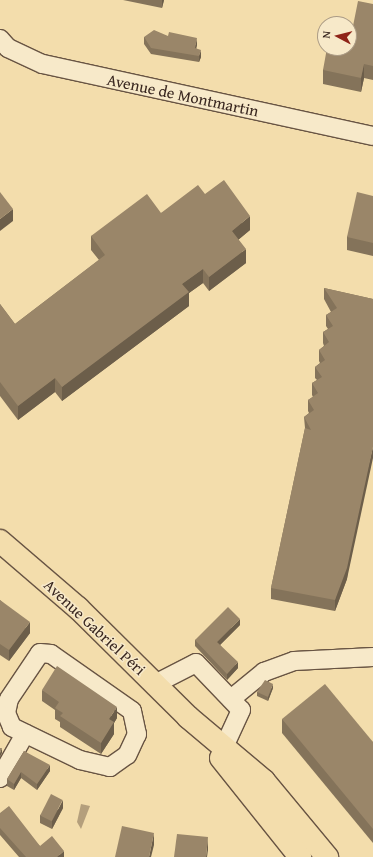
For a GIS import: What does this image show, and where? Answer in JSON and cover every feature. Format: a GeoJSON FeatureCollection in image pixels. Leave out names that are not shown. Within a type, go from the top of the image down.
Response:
{"type":"FeatureCollection","features":[{"type":"Feature","properties":{"kind":"main road","name":"Avenue Gabriel Péri"},"geometry":{"type":"LineString","coordinates":[[0,541],[78,608],[188,717],[264,781],[327,857]]}},
{"type":"Feature","properties":{"kind":"main road","name":"Avenue Gabriel Péri"},"geometry":{"type":"LineString","coordinates":[[188,717],[300,857]]}},
{"type":"Feature","properties":{"kind":"street","name":"Avenue de Montmartin"},"geometry":{"type":"LineString","coordinates":[[0,39],[8,48],[43,64],[373,136]]}},
{"type":"Feature","properties":{"kind":"street"},"geometry":{"type":"LineString","coordinates":[[40,653],[51,654],[132,711],[137,734],[127,755],[110,767],[80,760],[25,734],[12,727],[6,713],[10,699],[40,653]]}},
{"type":"Feature","properties":{"kind":"street"},"geometry":{"type":"LineString","coordinates":[[231,699],[264,672],[294,661],[373,657]]}},
{"type":"Feature","properties":{"kind":"street"},"geometry":{"type":"LineString","coordinates":[[155,684],[196,663],[241,710],[224,747]]}},
{"type":"Feature","properties":{"kind":"street"},"geometry":{"type":"LineString","coordinates":[[0,778],[25,734]]}},
{"type":"Feature","properties":{"kind":"shaded area"},"geometry":{"type":"Polygon","coordinates":[[[81,804],[90,806],[81,829],[77,822],[81,804]]]}},
{"type":"Feature","properties":{"kind":"building"},"geometry":{"type":"Polygon","coordinates":[[[358,1],[373,4],[373,66],[364,64],[361,78],[323,70],[326,56],[357,56],[357,16],[355,16],[358,1]]]}},
{"type":"Feature","properties":{"kind":"building"},"geometry":{"type":"Polygon","coordinates":[[[154,30],[168,36],[169,32],[197,38],[195,48],[201,50],[199,56],[151,48],[144,37],[154,30]]]}},
{"type":"Feature","properties":{"kind":"building"},"geometry":{"type":"Polygon","coordinates":[[[224,180],[250,216],[232,231],[246,249],[209,277],[203,269],[182,284],[189,292],[62,387],[55,378],[18,406],[0,382],[0,304],[15,324],[105,255],[91,236],[147,194],[161,213],[198,185],[205,194],[224,180]]]}},
{"type":"Feature","properties":{"kind":"building"},"geometry":{"type":"Polygon","coordinates":[[[0,192],[13,209],[0,219],[0,192]]]}},
{"type":"Feature","properties":{"kind":"building"},"geometry":{"type":"Polygon","coordinates":[[[357,192],[373,196],[373,243],[347,237],[357,192]]]}},
{"type":"Feature","properties":{"kind":"building"},"geometry":{"type":"Polygon","coordinates":[[[324,288],[373,299],[373,447],[347,568],[335,600],[271,588],[305,428],[311,430],[304,417],[314,410],[308,400],[318,393],[312,383],[322,377],[315,367],[325,360],[319,350],[329,342],[323,332],[333,326],[326,315],[337,308],[324,288]]]}},
{"type":"Feature","properties":{"kind":"building"},"geometry":{"type":"Polygon","coordinates":[[[0,600],[30,622],[9,650],[0,644],[0,600]]]}},
{"type":"Feature","properties":{"kind":"building"},"geometry":{"type":"Polygon","coordinates":[[[228,607],[240,619],[217,642],[238,662],[227,674],[195,640],[228,607]]]}},
{"type":"Feature","properties":{"kind":"building"},"geometry":{"type":"Polygon","coordinates":[[[57,666],[117,707],[109,719],[114,722],[101,743],[60,716],[63,713],[55,708],[59,702],[42,690],[57,666]]]}},
{"type":"Feature","properties":{"kind":"building"},"geometry":{"type":"Polygon","coordinates":[[[265,680],[273,684],[268,697],[257,692],[265,680]]]}},
{"type":"Feature","properties":{"kind":"building"},"geometry":{"type":"Polygon","coordinates":[[[325,684],[373,742],[373,829],[282,719],[325,684]]]}},
{"type":"Feature","properties":{"kind":"building"},"geometry":{"type":"Polygon","coordinates":[[[24,751],[50,765],[37,784],[21,772],[14,784],[7,779],[24,751]]]}},
{"type":"Feature","properties":{"kind":"building"},"geometry":{"type":"Polygon","coordinates":[[[51,794],[63,800],[52,821],[40,815],[51,794]]]}},
{"type":"Feature","properties":{"kind":"building"},"geometry":{"type":"Polygon","coordinates":[[[9,806],[40,846],[52,836],[64,851],[57,857],[26,857],[0,828],[0,813],[9,806]]]}},
{"type":"Feature","properties":{"kind":"building"},"geometry":{"type":"Polygon","coordinates":[[[122,826],[154,833],[149,857],[115,857],[122,826]]]}},
{"type":"Feature","properties":{"kind":"building"},"geometry":{"type":"Polygon","coordinates":[[[177,834],[208,837],[206,857],[174,857],[177,834]]]}}]}
